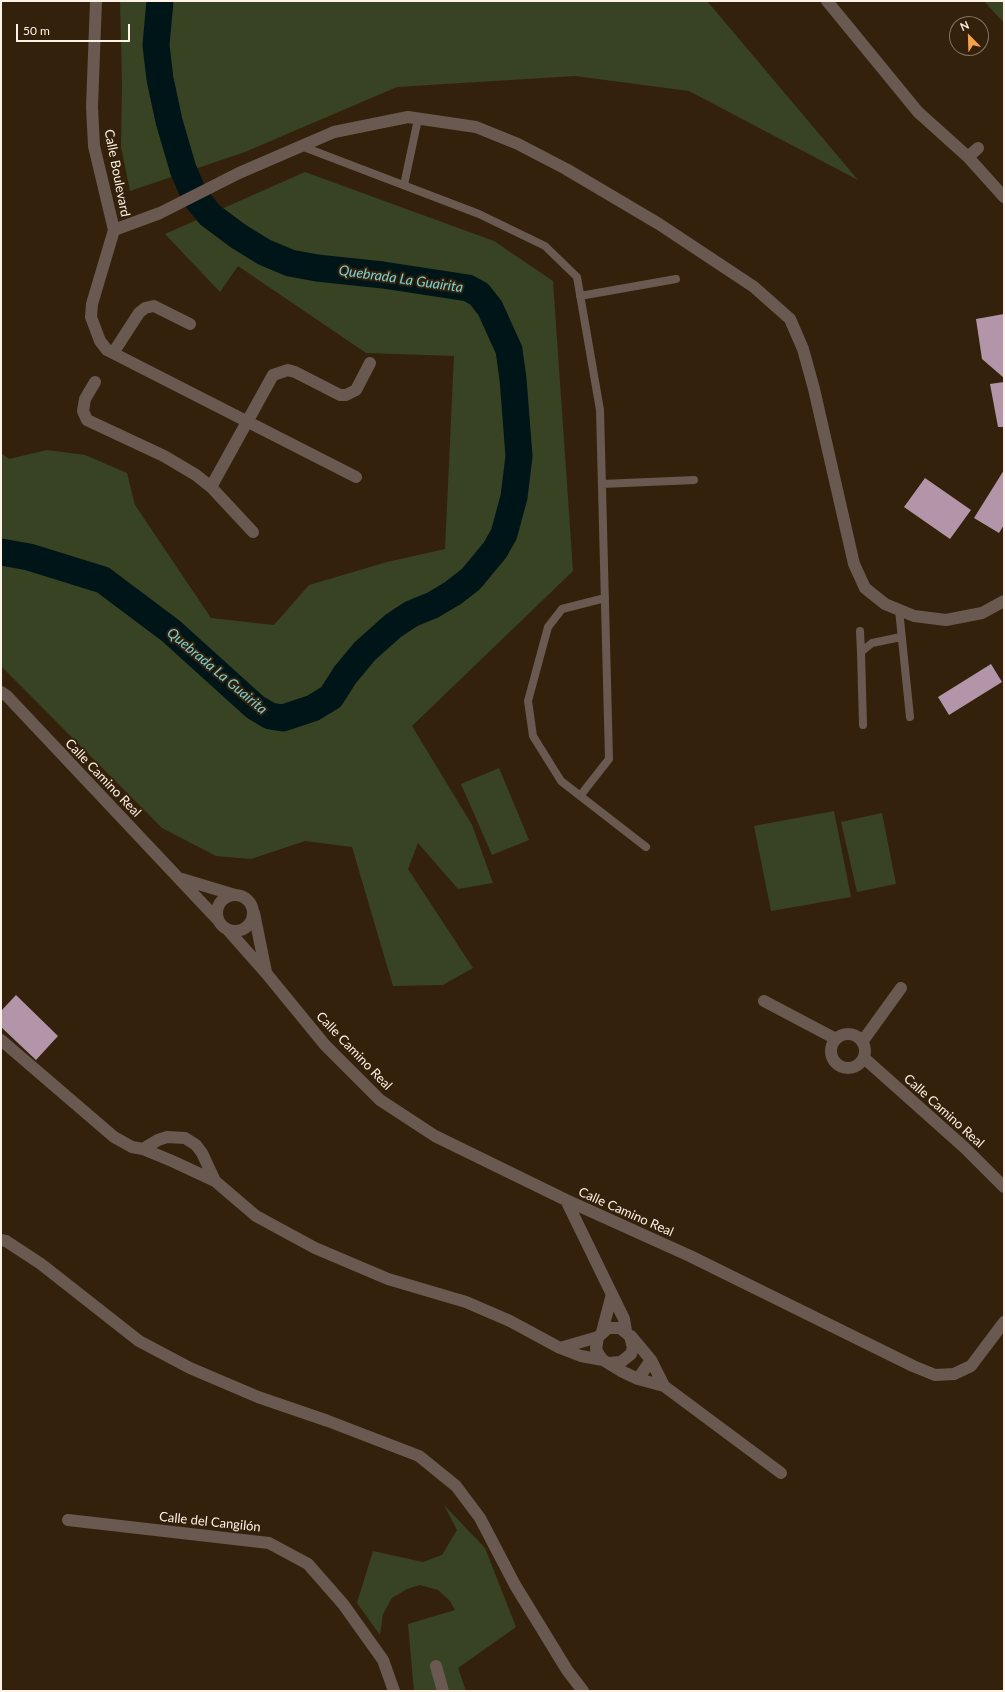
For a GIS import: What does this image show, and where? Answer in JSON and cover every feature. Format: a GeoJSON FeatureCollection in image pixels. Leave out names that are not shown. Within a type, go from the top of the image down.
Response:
{"type":"FeatureCollection","features":[{"type":"Feature","properties":{"kind":"street","name":"Calle Boulevard"},"geometry":{"type":"LineString","coordinates":[[96,1],[92,107],[94,146],[114,230],[160,213],[239,173],[334,132],[408,117],[476,127],[518,144],[566,169],[665,228],[754,287],[790,319],[803,349],[814,389],[854,564],[865,588],[885,604],[914,616],[946,620],[982,613],[1004,601]]}},
{"type":"Feature","properties":{"kind":"street"},"geometry":{"type":"LineString","coordinates":[[827,1],[918,112],[968,157],[1004,197]]}},
{"type":"Feature","properties":{"kind":"street"},"geometry":{"type":"LineString","coordinates":[[968,157],[978,148]]}},
{"type":"Feature","properties":{"kind":"street"},"geometry":{"type":"LineString","coordinates":[[114,230],[92,304],[91,317],[100,341],[107,350],[356,477]]}},
{"type":"Feature","properties":{"kind":"street"},"geometry":{"type":"LineString","coordinates":[[113,353],[139,313],[145,308],[154,306],[190,324]]}},
{"type":"Feature","properties":{"kind":"street"},"geometry":{"type":"LineString","coordinates":[[211,487],[248,422],[270,378],[277,373],[288,370],[295,372],[340,395],[346,395],[356,390],[370,363]]}},
{"type":"Feature","properties":{"kind":"street"},"geometry":{"type":"LineString","coordinates":[[95,382],[85,399],[83,411],[87,420],[180,464],[211,487],[253,532]]}},
{"type":"Feature","properties":{"kind":"street","name":"Calle Camino Real"},"geometry":{"type":"LineString","coordinates":[[4,694],[180,879],[221,925],[228,930],[266,973],[325,1046],[380,1100],[435,1136],[566,1200],[690,1256],[913,1366],[936,1374],[954,1374],[971,1366],[1004,1322]]}},
{"type":"Feature","properties":{"kind":"street","name":"Calle Camino Real"},"geometry":{"type":"LineString","coordinates":[[180,879],[243,897],[249,902],[252,908],[266,973]]}},
{"type":"Feature","properties":{"kind":"street"},"geometry":{"type":"LineString","coordinates":[[217,919],[216,911],[220,902],[227,897],[235,895]]}},
{"type":"Feature","properties":{"kind":"street"},"geometry":{"type":"LineString","coordinates":[[228,930],[236,931],[246,927],[253,917],[252,908]]}},
{"type":"Feature","properties":{"kind":"street"},"geometry":{"type":"LineString","coordinates":[[862,1042],[901,988]]}},
{"type":"Feature","properties":{"kind":"street"},"geometry":{"type":"LineString","coordinates":[[764,1001],[836,1039]]}},
{"type":"Feature","properties":{"kind":"street"},"geometry":{"type":"LineString","coordinates":[[847,1034],[858,1037],[862,1042],[865,1052],[864,1058],[856,1067],[850,1068],[839,1066],[834,1062],[831,1050],[836,1039],[847,1034]]}},
{"type":"Feature","properties":{"kind":"street"},"geometry":{"type":"LineString","coordinates":[[1,1040],[114,1136],[132,1146],[172,1161],[215,1181],[256,1216],[315,1248],[388,1278],[466,1302],[510,1321],[560,1348],[581,1356],[606,1361],[621,1362],[631,1354],[633,1348],[624,1319],[566,1200]]}},
{"type":"Feature","properties":{"kind":"street","name":"Calle Camino Real"},"geometry":{"type":"LineString","coordinates":[[864,1058],[965,1148],[1004,1187]]}},
{"type":"Feature","properties":{"kind":"street"},"geometry":{"type":"LineString","coordinates":[[142,1149],[167,1137],[185,1138],[196,1145],[202,1153],[215,1181]]}},
{"type":"Feature","properties":{"kind":"street"},"geometry":{"type":"LineString","coordinates":[[1,1240],[6,1241],[41,1264],[139,1340],[190,1368],[258,1397],[328,1421],[419,1456],[456,1486],[480,1518],[515,1585],[567,1670],[583,1691]]}},
{"type":"Feature","properties":{"kind":"street"},"geometry":{"type":"LineString","coordinates":[[612,1294],[596,1349],[599,1355],[621,1371],[638,1379],[664,1386],[781,1473]]}},
{"type":"Feature","properties":{"kind":"street"},"geometry":{"type":"LineString","coordinates":[[560,1348],[600,1334],[614,1327],[628,1333],[650,1360],[664,1386]]}},
{"type":"Feature","properties":{"kind":"street"},"geometry":{"type":"LineString","coordinates":[[638,1379],[650,1360]]}},
{"type":"Feature","properties":{"kind":"street","name":"Calle del Cangilón"},"geometry":{"type":"LineString","coordinates":[[68,1520],[269,1543],[308,1564],[343,1604],[383,1660],[394,1691]]}},
{"type":"Feature","properties":{"kind":"street"},"geometry":{"type":"LineString","coordinates":[[436,1666],[443,1691]]}},
{"type":"Feature","properties":{"kind":"lane"},"geometry":{"type":"LineString","coordinates":[[404,185],[418,119]]}},
{"type":"Feature","properties":{"kind":"lane"},"geometry":{"type":"LineString","coordinates":[[302,146],[480,214],[546,246],[577,277],[600,410],[609,759],[580,796]]}},
{"type":"Feature","properties":{"kind":"lane"},"geometry":{"type":"LineString","coordinates":[[580,296],[676,279]]}},
{"type":"Feature","properties":{"kind":"lane"},"geometry":{"type":"LineString","coordinates":[[602,484],[694,480]]}},
{"type":"Feature","properties":{"kind":"lane"},"geometry":{"type":"LineString","coordinates":[[605,598],[562,609],[548,627],[528,701],[534,736],[561,781],[646,847]]}},
{"type":"Feature","properties":{"kind":"lane"},"geometry":{"type":"LineString","coordinates":[[899,610],[910,717]]}},
{"type":"Feature","properties":{"kind":"lane"},"geometry":{"type":"LineString","coordinates":[[860,631],[864,725]]}},
{"type":"Feature","properties":{"kind":"lane"},"geometry":{"type":"LineString","coordinates":[[861,652],[872,643],[901,637]]}},
{"type":"Feature","properties":{"kind":"green space"},"geometry":{"type":"Polygon","coordinates":[[[120,1],[707,1],[858,180],[689,91],[575,76],[397,87],[245,152],[130,191],[121,147],[122,84],[120,1]]]}},
{"type":"Feature","properties":{"kind":"green space"},"geometry":{"type":"Polygon","coordinates":[[[984,1],[1004,1],[1004,23],[984,1]]]}},
{"type":"Feature","properties":{"kind":"green space"},"geometry":{"type":"Polygon","coordinates":[[[305,172],[494,241],[553,281],[573,571],[412,726],[472,825],[493,883],[458,889],[418,843],[408,869],[473,968],[443,985],[393,986],[352,847],[305,841],[251,859],[216,856],[162,828],[1,666],[1,453],[9,459],[47,450],[85,455],[127,473],[135,505],[211,618],[274,625],[309,585],[387,562],[445,549],[454,356],[366,353],[238,266],[220,292],[165,234],[305,172]]]}},
{"type":"Feature","properties":{"kind":"green space"},"geometry":{"type":"Polygon","coordinates":[[[499,768],[529,840],[492,855],[461,784],[499,768]]]}},
{"type":"Feature","properties":{"kind":"green space"},"geometry":{"type":"Polygon","coordinates":[[[834,811],[851,897],[771,911],[754,826],[834,811]]]}},
{"type":"Feature","properties":{"kind":"green space"},"geometry":{"type":"Polygon","coordinates":[[[882,813],[896,884],[857,892],[841,822],[882,813]]]}},
{"type":"Feature","properties":{"kind":"green space"},"geometry":{"type":"Polygon","coordinates":[[[444,1505],[485,1548],[516,1627],[458,1668],[466,1691],[414,1691],[408,1624],[455,1610],[450,1601],[438,1590],[420,1585],[407,1589],[392,1598],[383,1614],[380,1635],[357,1603],[373,1551],[423,1562],[442,1555],[457,1530],[444,1505]]]}},
{"type":"Feature","properties":{"kind":"building"},"geometry":{"type":"Polygon","coordinates":[[[1004,314],[1004,378],[982,359],[976,319],[1004,314]]]}},
{"type":"Feature","properties":{"kind":"building"},"geometry":{"type":"Polygon","coordinates":[[[1004,382],[1004,427],[998,427],[990,384],[1004,382]]]}},
{"type":"Feature","properties":{"kind":"building"},"geometry":{"type":"Polygon","coordinates":[[[1004,470],[1004,525],[999,533],[974,518],[1004,470]]]}},
{"type":"Feature","properties":{"kind":"building"},"geometry":{"type":"Polygon","coordinates":[[[925,478],[971,510],[950,539],[904,507],[925,478]]]}},
{"type":"Feature","properties":{"kind":"building"},"geometry":{"type":"Polygon","coordinates":[[[991,664],[1002,682],[949,715],[938,697],[991,664]]]}},
{"type":"Feature","properties":{"kind":"building"},"geometry":{"type":"Polygon","coordinates":[[[16,995],[58,1036],[36,1060],[1,1027],[1,1011],[16,995]]]}},
{"type":"Feature","properties":{"kind":"waterway","name":"Quebrada La Guairita"},"geometry":{"type":"LineString","coordinates":[[1,552],[29,557],[103,580],[171,631],[255,707],[270,716],[283,718],[313,708],[331,697],[345,675],[365,651],[393,626],[411,614],[433,605],[453,593],[471,579],[495,550],[504,534],[514,497],[519,456],[513,379],[509,350],[490,308],[479,294],[468,288],[290,263],[264,252],[238,236],[210,215],[195,197],[183,169],[169,121],[160,79],[156,45],[160,1]]}}]}
